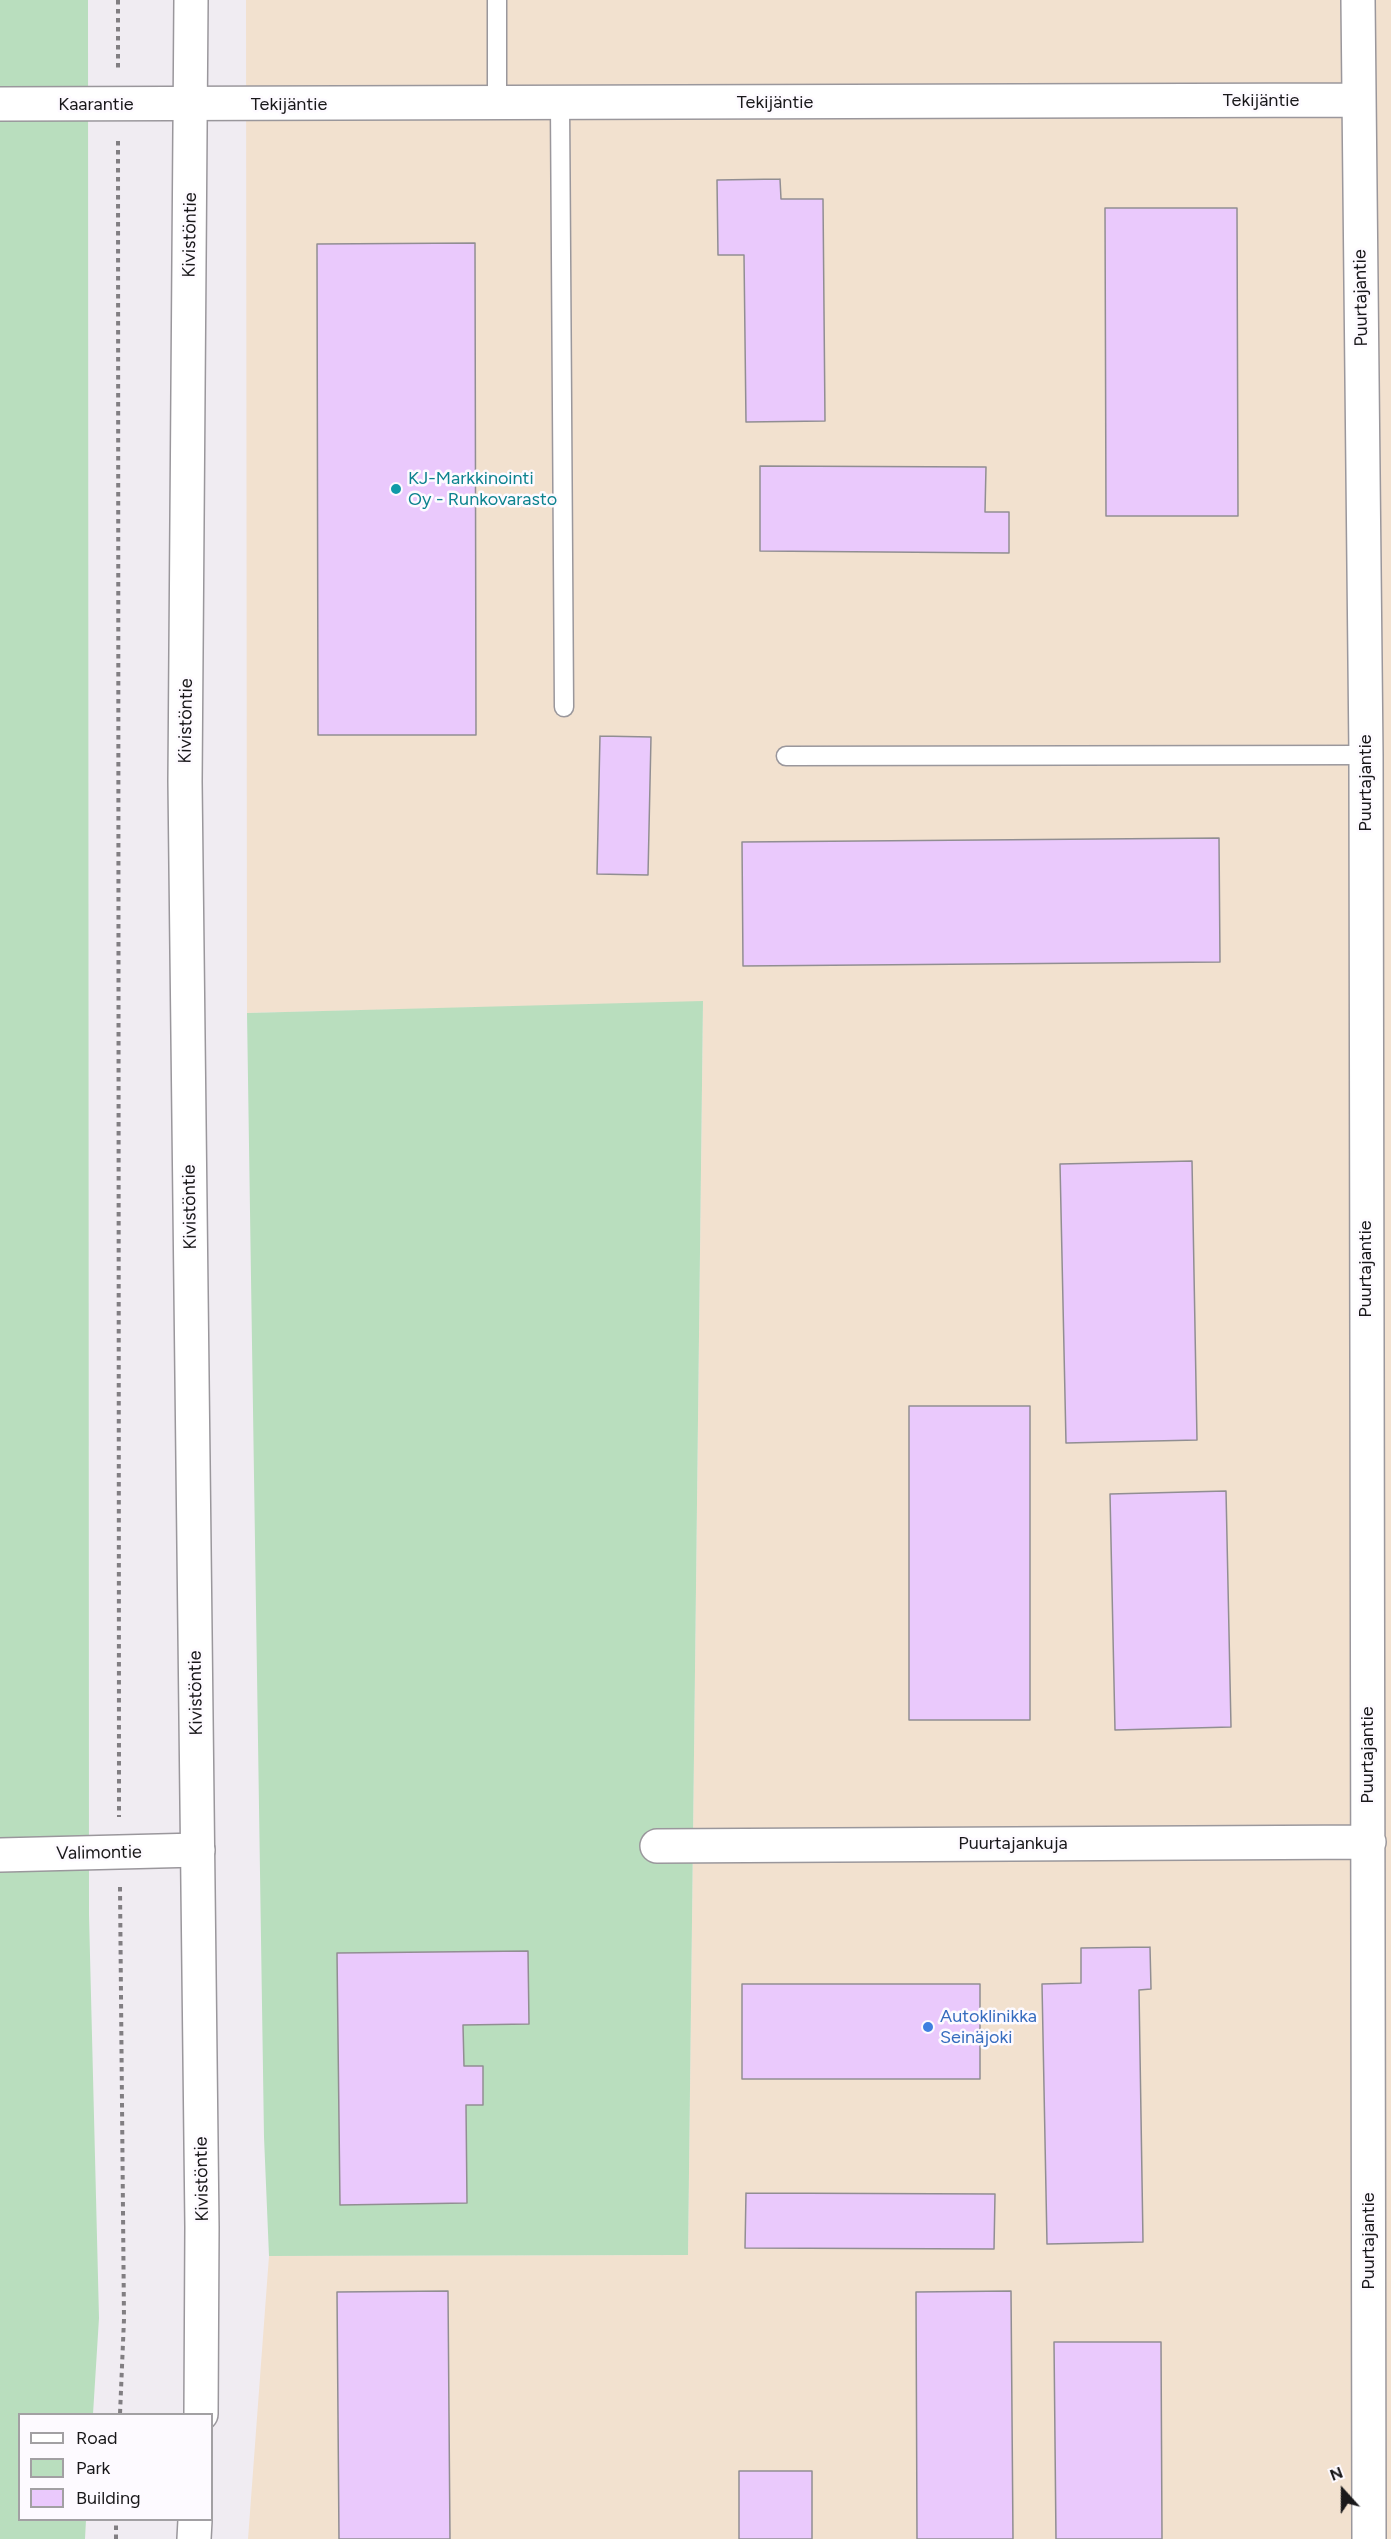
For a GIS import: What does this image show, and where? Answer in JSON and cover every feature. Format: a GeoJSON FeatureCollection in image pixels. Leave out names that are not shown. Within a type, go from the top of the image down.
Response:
{"type":"FeatureCollection","features":[{"type":"Feature","properties":{"kind":"street","name":"Kivistöntie"},"geometry":{"type":"LineString","coordinates":[[191,0],[192,105],[185,781],[202,2227],[201,2413]]}},
{"type":"Feature","properties":{"kind":"street","name":"Puurtajantie"},"geometry":{"type":"LineString","coordinates":[[1359,0],[1358,100],[1366,755],[1378,1182],[1369,1842],[1369,2539]]}},
{"type":"Feature","properties":{"kind":"street","name":"Tekijäntie"},"geometry":{"type":"LineString","coordinates":[[192,105],[1358,100]]}},
{"type":"Feature","properties":{"kind":"street","name":"Kaarantie"},"geometry":{"type":"LineString","coordinates":[[0,104],[192,105]]}},
{"type":"Feature","properties":{"kind":"street","name":"Puurtajankuja"},"geometry":{"type":"LineString","coordinates":[[657,1846],[1369,1842]]}},
{"type":"Feature","properties":{"kind":"street","name":"Valimontie"},"geometry":{"type":"LineString","coordinates":[[0,1855],[198,1850]]}},
{"type":"Feature","properties":{"kind":"street"},"geometry":{"type":"LineString","coordinates":[[194,2539],[195,2521]]}},
{"type":"Feature","properties":{"kind":"lane"},"geometry":{"type":"LineString","coordinates":[[497,0],[497,104]]}},
{"type":"Feature","properties":{"kind":"lane"},"geometry":{"type":"LineString","coordinates":[[560,104],[564,707]]}},
{"type":"Feature","properties":{"kind":"lane"},"geometry":{"type":"LineString","coordinates":[[786,756],[1366,755]]}},
{"type":"Feature","properties":{"kind":"path"},"geometry":{"type":"LineString","coordinates":[[118,0],[119,1853],[124,2319],[120,2413]]}},
{"type":"Feature","properties":{"kind":"path"},"geometry":{"type":"LineString","coordinates":[[116,2521],[116,2539]]}},
{"type":"Feature","properties":{"kind":"shaded area"},"geometry":{"type":"Polygon","coordinates":[[[246,0],[1391,0],[1391,2539],[248,2539],[269,2256],[688,2255],[703,1002],[247,1013],[246,0]]]}},
{"type":"Feature","properties":{"kind":"green space"},"geometry":{"type":"Polygon","coordinates":[[[0,0],[88,0],[89,1915],[99,2318],[93,2413],[18,2413],[18,2521],[86,2521],[85,2539],[0,2539],[0,0]]]}},
{"type":"Feature","properties":{"kind":"green space"},"geometry":{"type":"Polygon","coordinates":[[[703,1001],[688,2255],[269,2256],[264,2137],[247,1013],[703,1001]]]}},
{"type":"Feature","properties":{"kind":"building"},"geometry":{"type":"Polygon","coordinates":[[[780,179],[781,199],[823,199],[825,421],[746,422],[744,255],[718,255],[717,180],[780,179]]]}},
{"type":"Feature","properties":{"kind":"building"},"geometry":{"type":"Polygon","coordinates":[[[1105,208],[1237,208],[1238,516],[1106,516],[1105,208]]]}},
{"type":"Feature","properties":{"kind":"building","name":"KJ-Markkinointi Oy - Runkovarasto"},"geometry":{"type":"Polygon","coordinates":[[[475,243],[476,735],[318,735],[317,244],[475,243]]]}},
{"type":"Feature","properties":{"kind":"building"},"geometry":{"type":"Polygon","coordinates":[[[760,466],[986,467],[985,512],[1009,512],[1009,553],[760,551],[760,466]]]}},
{"type":"Feature","properties":{"kind":"building"},"geometry":{"type":"Polygon","coordinates":[[[600,736],[651,737],[648,875],[597,874],[600,736]]]}},
{"type":"Feature","properties":{"kind":"building"},"geometry":{"type":"Polygon","coordinates":[[[1219,838],[1220,962],[743,966],[742,842],[1219,838]]]}},
{"type":"Feature","properties":{"kind":"building"},"geometry":{"type":"Polygon","coordinates":[[[1192,1161],[1197,1440],[1066,1443],[1060,1164],[1192,1161]]]}},
{"type":"Feature","properties":{"kind":"building"},"geometry":{"type":"Polygon","coordinates":[[[909,1406],[1030,1406],[1030,1720],[909,1720],[909,1406]]]}},
{"type":"Feature","properties":{"kind":"building"},"geometry":{"type":"Polygon","coordinates":[[[1226,1491],[1231,1727],[1115,1730],[1110,1494],[1226,1491]]]}},
{"type":"Feature","properties":{"kind":"building"},"geometry":{"type":"Polygon","coordinates":[[[1150,1947],[1151,1989],[1139,1990],[1143,2242],[1047,2244],[1042,1984],[1081,1983],[1081,1948],[1150,1947]]]}},
{"type":"Feature","properties":{"kind":"building"},"geometry":{"type":"Polygon","coordinates":[[[528,1951],[529,2024],[463,2025],[464,2066],[483,2066],[483,2105],[466,2105],[467,2203],[340,2205],[337,1953],[528,1951]]]}},
{"type":"Feature","properties":{"kind":"building"},"geometry":{"type":"Polygon","coordinates":[[[742,1984],[980,1984],[980,2079],[742,2079],[742,1984]]]}},
{"type":"Feature","properties":{"kind":"building"},"geometry":{"type":"Polygon","coordinates":[[[746,2193],[995,2194],[994,2249],[745,2248],[746,2193]]]}},
{"type":"Feature","properties":{"kind":"building"},"geometry":{"type":"Polygon","coordinates":[[[448,2291],[450,2539],[339,2539],[337,2292],[448,2291]]]}},
{"type":"Feature","properties":{"kind":"building"},"geometry":{"type":"Polygon","coordinates":[[[1011,2291],[1013,2539],[917,2539],[916,2292],[1011,2291]]]}},
{"type":"Feature","properties":{"kind":"building"},"geometry":{"type":"Polygon","coordinates":[[[1054,2342],[1161,2342],[1162,2539],[1056,2539],[1054,2342]]]}},
{"type":"Feature","properties":{"kind":"building"},"geometry":{"type":"Polygon","coordinates":[[[739,2471],[812,2471],[812,2539],[739,2539],[739,2471]]]}},
{"type":"Feature","properties":{"kind":"place","name":"KJ-Markkinointi Oy - Runkovarasto"},"geometry":{"type":"Point","coordinates":[396,489]}},
{"type":"Feature","properties":{"kind":"place","name":"Autoklinikka Seinäjoki"},"geometry":{"type":"Point","coordinates":[928,2027]}}]}
